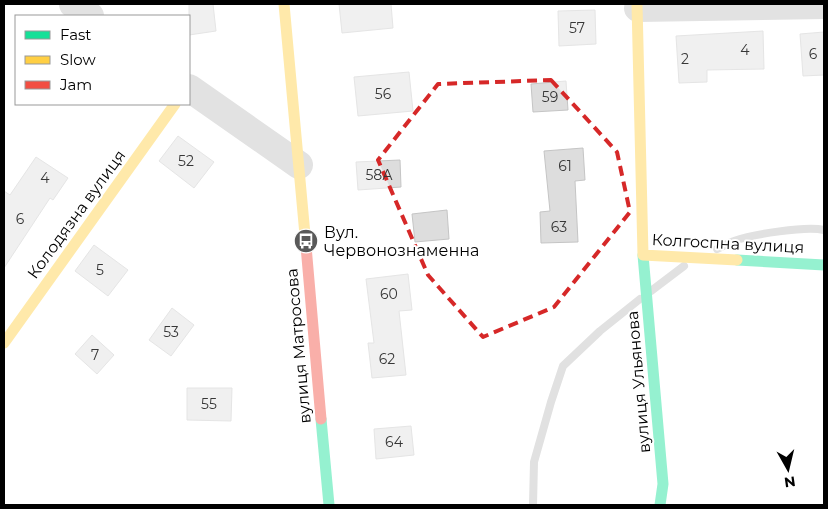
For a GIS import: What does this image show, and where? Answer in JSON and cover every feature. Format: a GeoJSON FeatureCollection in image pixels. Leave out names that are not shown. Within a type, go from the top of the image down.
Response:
{"type":"FeatureCollection","features":[{"type":"Feature","properties":{"kind":"street"},"geometry":{"type":"LineString","coordinates":[[73,4],[89,15]]}},
{"type":"Feature","properties":{"kind":"street","name":"вулиця Матросова"},"geometry":{"type":"LineString","coordinates":[[284,4],[329,505]]}},
{"type":"Feature","properties":{"kind":"street"},"geometry":{"type":"LineString","coordinates":[[638,6],[824,5]]}},
{"type":"Feature","properties":{"kind":"street","name":"Колгоспна вулиця"},"geometry":{"type":"LineString","coordinates":[[638,6],[643,255],[824,265]]}},
{"type":"Feature","properties":{"kind":"street"},"geometry":{"type":"LineString","coordinates":[[190,89],[299,165]]}},
{"type":"Feature","properties":{"kind":"street","name":"Колодязна вулиця"},"geometry":{"type":"LineString","coordinates":[[4,343],[174,105]]}},
{"type":"Feature","properties":{"kind":"street","name":"вулиця Ульянова"},"geometry":{"type":"LineString","coordinates":[[643,255],[663,484],[660,505]]}},
{"type":"Feature","properties":{"kind":"highlighted area"},"geometry":{"type":"Polygon","coordinates":[[[551,80],[617,152],[630,212],[554,307],[483,337],[428,275],[378,160],[438,84],[551,80]]]}},
{"type":"Feature","properties":{"kind":"building"},"geometry":{"type":"Polygon","coordinates":[[[189,4],[213,4],[216,31],[190,35],[189,4]]]}},
{"type":"Feature","properties":{"kind":"building"},"geometry":{"type":"Polygon","coordinates":[[[339,4],[391,4],[393,28],[342,33],[339,4]]]}},
{"type":"Feature","properties":{"kind":"building"},"geometry":{"type":"Polygon","coordinates":[[[595,10],[596,44],[559,46],[558,11],[595,10]]]}},
{"type":"Feature","properties":{"kind":"building"},"geometry":{"type":"Polygon","coordinates":[[[763,31],[764,69],[707,70],[707,82],[679,83],[676,36],[763,31]]]}},
{"type":"Feature","properties":{"kind":"building"},"geometry":{"type":"Polygon","coordinates":[[[824,32],[824,75],[803,76],[800,34],[824,32]]]}},
{"type":"Feature","properties":{"kind":"building"},"geometry":{"type":"Polygon","coordinates":[[[409,72],[413,111],[358,116],[354,77],[409,72]]]}},
{"type":"Feature","properties":{"kind":"building"},"geometry":{"type":"Polygon","coordinates":[[[566,81],[568,110],[533,112],[531,84],[566,81]]]}},
{"type":"Feature","properties":{"kind":"building"},"geometry":{"type":"Polygon","coordinates":[[[178,136],[214,162],[194,188],[159,161],[178,136]]]}},
{"type":"Feature","properties":{"kind":"building"},"geometry":{"type":"Polygon","coordinates":[[[583,148],[585,180],[575,181],[578,242],[541,243],[540,212],[550,211],[544,151],[583,148]]]}},
{"type":"Feature","properties":{"kind":"building"},"geometry":{"type":"Polygon","coordinates":[[[36,157],[68,178],[53,200],[50,198],[4,268],[4,191],[10,195],[36,157]]]}},
{"type":"Feature","properties":{"kind":"building"},"geometry":{"type":"Polygon","coordinates":[[[400,160],[401,187],[358,190],[356,162],[400,160]]]}},
{"type":"Feature","properties":{"kind":"building"},"geometry":{"type":"Polygon","coordinates":[[[447,210],[449,239],[415,242],[412,214],[447,210]]]}},
{"type":"Feature","properties":{"kind":"building"},"geometry":{"type":"Polygon","coordinates":[[[94,245],[128,270],[108,296],[75,271],[94,245]]]}},
{"type":"Feature","properties":{"kind":"building"},"geometry":{"type":"Polygon","coordinates":[[[408,274],[412,310],[399,311],[406,375],[372,378],[368,343],[374,343],[366,279],[408,274]]]}},
{"type":"Feature","properties":{"kind":"building"},"geometry":{"type":"Polygon","coordinates":[[[172,308],[194,325],[171,356],[149,340],[172,308]]]}},
{"type":"Feature","properties":{"kind":"building"},"geometry":{"type":"Polygon","coordinates":[[[92,335],[114,355],[97,374],[75,354],[92,335]]]}},
{"type":"Feature","properties":{"kind":"building"},"geometry":{"type":"Polygon","coordinates":[[[187,388],[232,388],[231,421],[187,420],[187,388]]]}},
{"type":"Feature","properties":{"kind":"building"},"geometry":{"type":"Polygon","coordinates":[[[411,426],[414,455],[376,459],[374,429],[411,426]]]}},
{"type":"Feature","properties":{"kind":"waterway"},"geometry":{"type":"LineString","coordinates":[[717,249],[743,238],[766,233],[805,229],[824,230]]}},
{"type":"Feature","properties":{"kind":"waterway"},"geometry":{"type":"LineString","coordinates":[[651,291],[684,266]]}},
{"type":"Feature","properties":{"kind":"waterway"},"geometry":{"type":"LineString","coordinates":[[533,505],[534,462],[563,366],[600,331],[640,299]]}},
{"type":"Feature","properties":{"kind":"traffic: fast"},"geometry":{"type":"LineString","coordinates":[[643,255],[663,484],[660,505]]}},
{"type":"Feature","properties":{"kind":"traffic: fast"},"geometry":{"type":"LineString","coordinates":[[737,260],[824,265]]}},
{"type":"Feature","properties":{"kind":"traffic: fast"},"geometry":{"type":"LineString","coordinates":[[321,419],[329,505]]}},
{"type":"Feature","properties":{"kind":"traffic: slow"},"geometry":{"type":"LineString","coordinates":[[284,4],[306,246]]}},
{"type":"Feature","properties":{"kind":"traffic: slow"},"geometry":{"type":"LineString","coordinates":[[637,4],[643,255],[737,260]]}},
{"type":"Feature","properties":{"kind":"traffic: slow"},"geometry":{"type":"LineString","coordinates":[[4,343],[174,105]]}},
{"type":"Feature","properties":{"kind":"traffic: jam"},"geometry":{"type":"LineString","coordinates":[[306,246],[321,419]]}},
{"type":"Feature","properties":{"kind":"place","name":"Вул. Червонознаменна"},"geometry":{"type":"Point","coordinates":[306,241]}}]}
